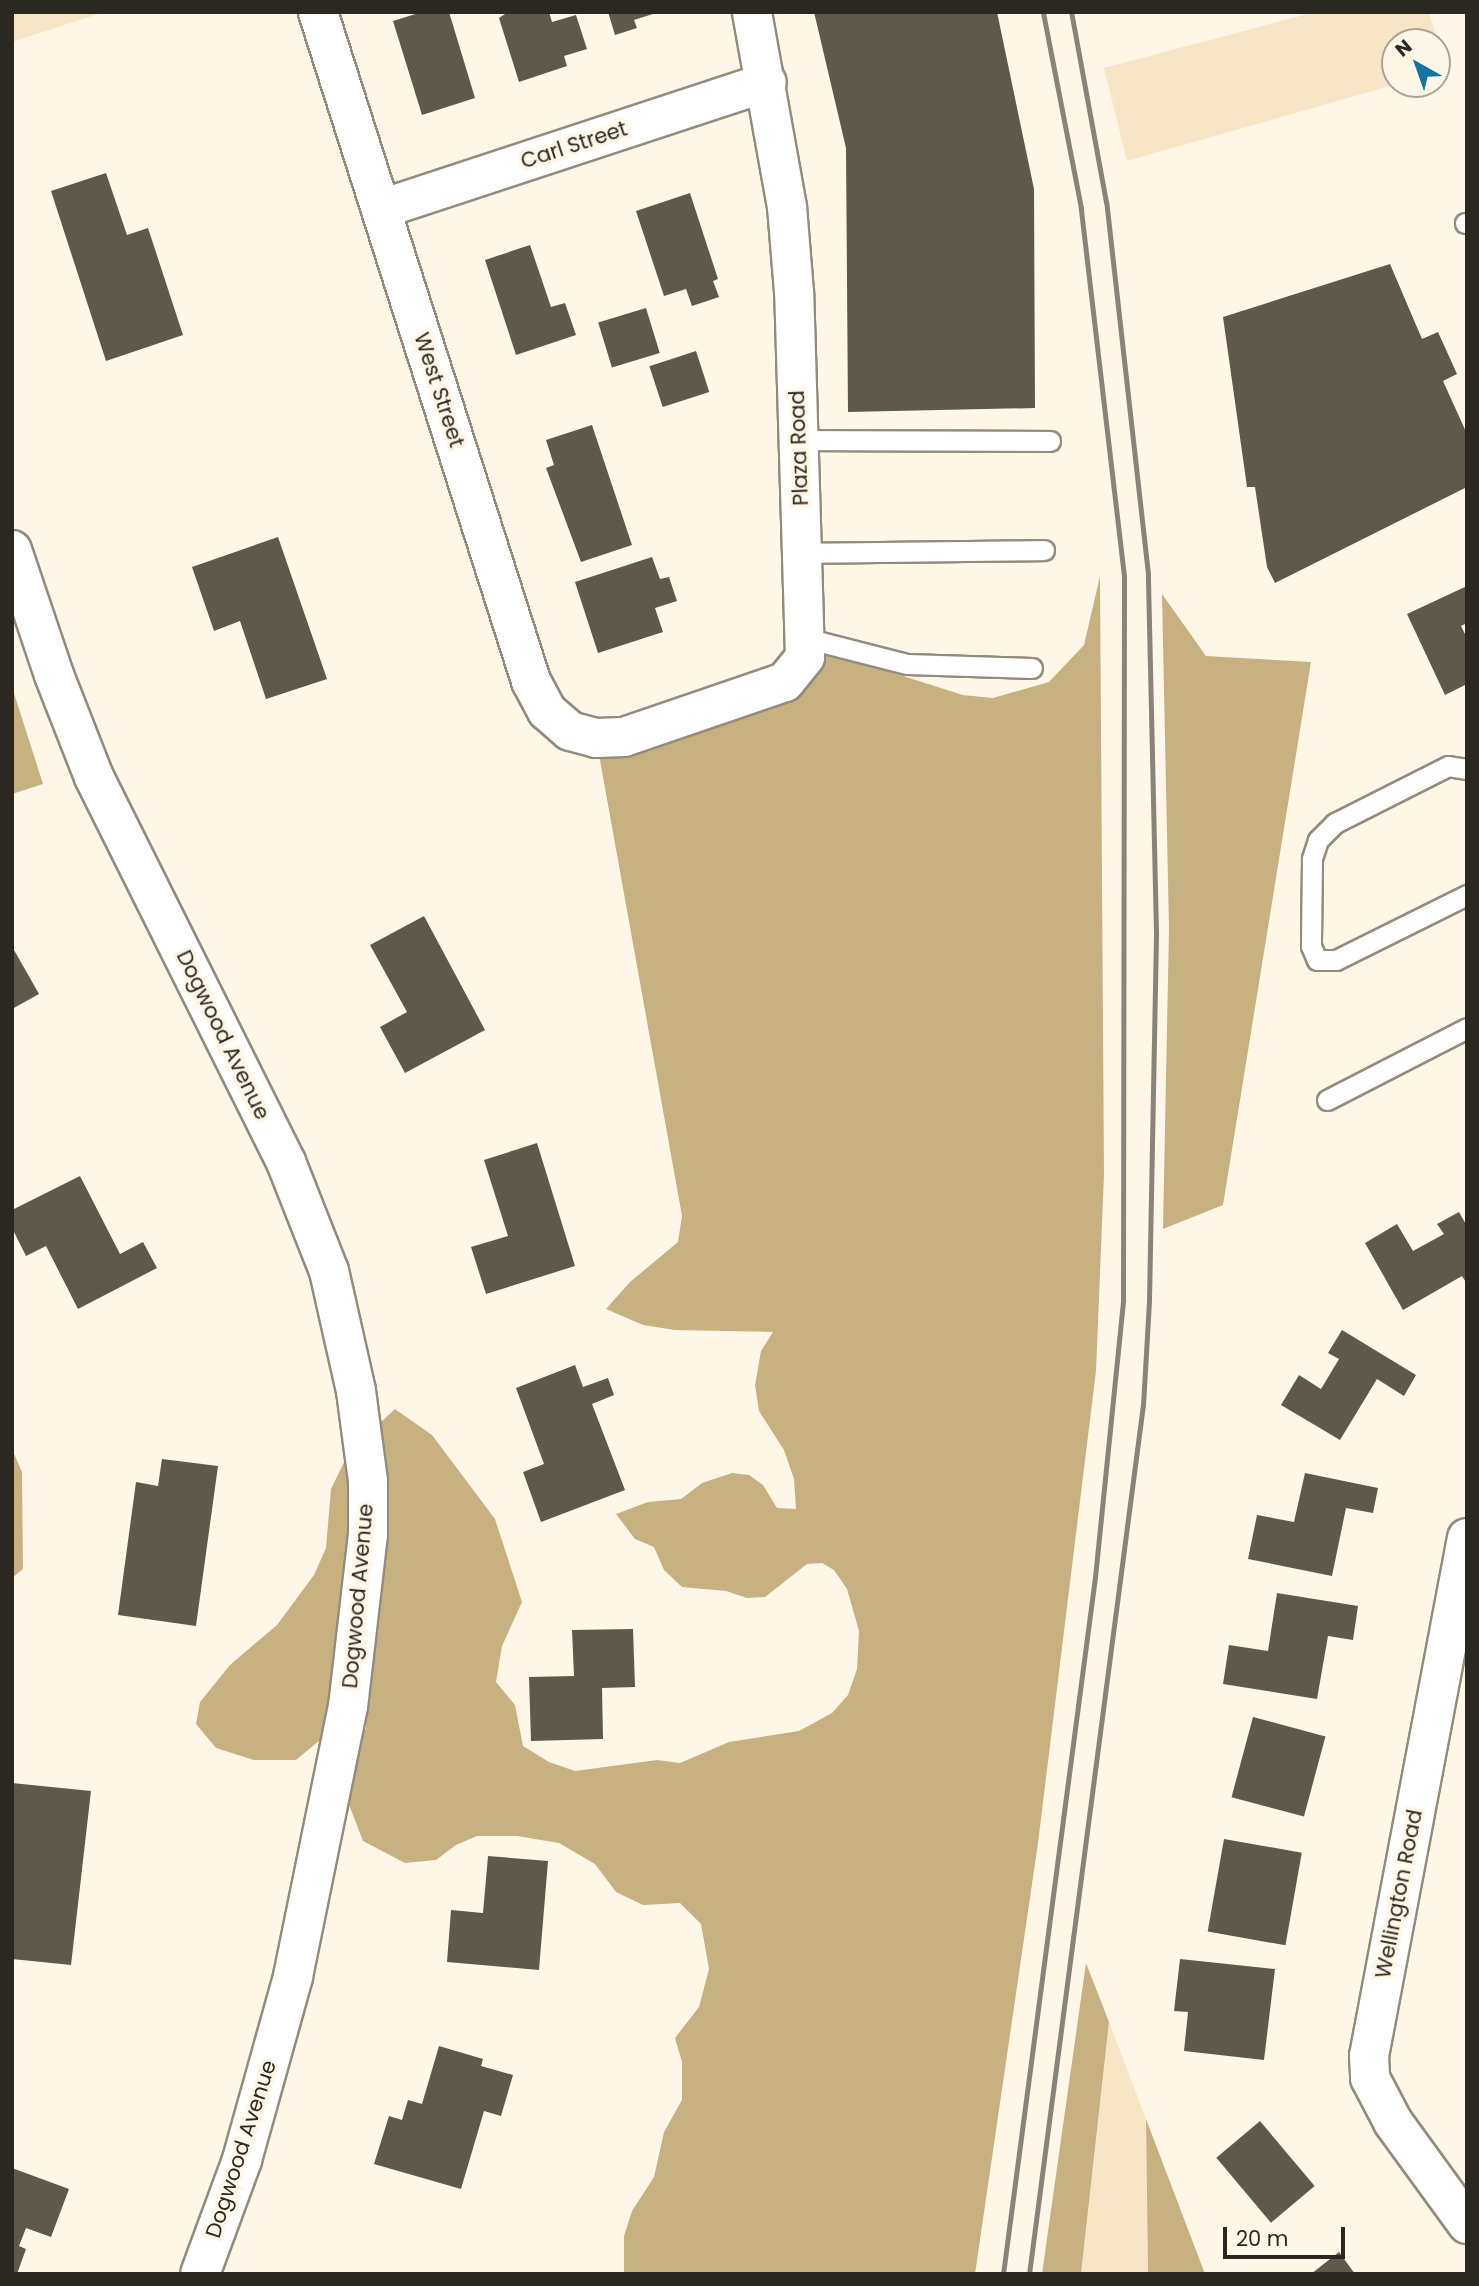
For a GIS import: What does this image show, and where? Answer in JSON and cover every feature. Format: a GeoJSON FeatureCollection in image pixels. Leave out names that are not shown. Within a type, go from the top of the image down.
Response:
{"type":"FeatureCollection","features":[{"type":"Feature","properties":{"kind":"street","name":"West Street"},"geometry":{"type":"LineString","coordinates":[[318,12],[531,681],[547,711],[570,731],[596,738]]}},
{"type":"Feature","properties":{"kind":"street","name":"Plaza Road"},"geometry":{"type":"LineString","coordinates":[[596,738],[624,737],[785,682],[805,657],[799,440],[787,207],[767,82],[752,12]]}},
{"type":"Feature","properties":{"kind":"street","name":"Carl Street"},"geometry":{"type":"LineString","coordinates":[[381,209],[767,82]]}},
{"type":"Feature","properties":{"kind":"street","name":"Dogwood Avenue"},"geometry":{"type":"LineString","coordinates":[[12,550],[54,676],[94,777],[286,1161],[329,1271],[356,1391],[368,1481],[368,1534],[348,1706],[293,1977],[242,2160],[200,2274]]}},
{"type":"Feature","properties":{"kind":"street","name":"Wellington Road"},"geometry":{"type":"LineString","coordinates":[[1467,1538],[1369,2056],[1370,2078],[1393,2122],[1467,2224]]}},
{"type":"Feature","properties":{"kind":"lane"},"geometry":{"type":"LineString","coordinates":[[799,440],[1050,441]]}},
{"type":"Feature","properties":{"kind":"lane"},"geometry":{"type":"LineString","coordinates":[[802,553],[1044,550]]}},
{"type":"Feature","properties":{"kind":"lane"},"geometry":{"type":"LineString","coordinates":[[805,638],[907,664],[1032,668]]}},
{"type":"Feature","properties":{"kind":"lane"},"geometry":{"type":"LineString","coordinates":[[1467,769],[1448,766],[1335,823],[1318,840],[1312,859],[1311,946],[1317,960],[1336,960],[1467,895]]}},
{"type":"Feature","properties":{"kind":"lane"},"geometry":{"type":"LineString","coordinates":[[1327,1100],[1467,1028]]}},
{"type":"Feature","properties":{"kind":"shaded area"},"geometry":{"type":"Polygon","coordinates":[[[12,12],[104,12],[12,42],[12,12]]]}},
{"type":"Feature","properties":{"kind":"shaded area"},"geometry":{"type":"Polygon","coordinates":[[[1315,12],[1428,12],[1434,28],[1381,28],[1381,89],[1127,161],[1104,68],[1315,12]]]}},
{"type":"Feature","properties":{"kind":"shaded area"},"geometry":{"type":"Polygon","coordinates":[[[1100,576],[1104,1175],[1096,1371],[1038,1843],[975,2274],[624,2274],[624,2236],[632,2211],[654,2177],[664,2132],[682,2100],[682,2062],[675,2038],[699,2007],[709,1969],[701,1924],[680,1903],[643,1905],[616,1892],[595,1864],[559,1843],[517,1836],[477,1836],[456,1845],[436,1860],[405,1863],[363,1841],[348,1802],[352,1760],[366,1728],[366,1678],[326,1735],[296,1760],[254,1760],[216,1748],[196,1724],[200,1702],[230,1665],[277,1625],[314,1575],[326,1548],[331,1489],[349,1452],[395,1409],[432,1435],[495,1519],[522,1602],[502,1646],[496,1682],[515,1705],[523,1746],[549,1762],[575,1771],[657,1760],[680,1763],[729,1742],[799,1731],[832,1713],[848,1695],[857,1669],[859,1631],[847,1589],[834,1570],[822,1563],[807,1564],[765,1597],[747,1598],[726,1591],[682,1587],[664,1570],[654,1547],[635,1539],[616,1514],[648,1502],[681,1499],[702,1483],[732,1473],[749,1475],[763,1485],[777,1508],[796,1509],[794,1479],[784,1450],[759,1411],[755,1385],[761,1351],[773,1332],[675,1330],[643,1325],[606,1309],[630,1282],[678,1242],[682,1216],[596,738],[785,682],[811,647],[963,695],[993,698],[1049,682],[1084,645],[1100,576]]]}},
{"type":"Feature","properties":{"kind":"shaded area"},"geometry":{"type":"Polygon","coordinates":[[[1162,594],[1206,656],[1311,662],[1223,1205],[1163,1229],[1169,929],[1162,594]]]}},
{"type":"Feature","properties":{"kind":"shaded area"},"geometry":{"type":"Polygon","coordinates":[[[12,687],[43,784],[12,794],[12,687]]]}},
{"type":"Feature","properties":{"kind":"shaded area"},"geometry":{"type":"Polygon","coordinates":[[[12,1449],[22,1472],[23,1569],[12,1578],[12,1449]]]}},
{"type":"Feature","properties":{"kind":"shaded area"},"geometry":{"type":"Polygon","coordinates":[[[1086,1963],[1109,2022],[1081,2274],[1042,2274],[1086,1963]]]}},
{"type":"Feature","properties":{"kind":"shaded area"},"geometry":{"type":"Polygon","coordinates":[[[1109,2022],[1146,2119],[1148,2274],[1081,2274],[1109,2022]]]}},
{"type":"Feature","properties":{"kind":"shaded area"},"geometry":{"type":"Polygon","coordinates":[[[1146,2119],[1205,2274],[1148,2274],[1146,2119]]]}},
{"type":"Feature","properties":{"kind":"building"},"geometry":{"type":"Polygon","coordinates":[[[422,12],[449,12],[475,98],[422,115],[393,21],[422,12]]]}},
{"type":"Feature","properties":{"kind":"building"},"geometry":{"type":"Polygon","coordinates":[[[508,12],[549,12],[552,22],[576,15],[587,49],[564,56],[567,66],[519,82],[499,18],[508,12]]]}},
{"type":"Feature","properties":{"kind":"building"},"geometry":{"type":"Polygon","coordinates":[[[608,12],[656,13],[634,20],[637,28],[615,35],[608,12]]]}},
{"type":"Feature","properties":{"kind":"building"},"geometry":{"type":"Polygon","coordinates":[[[814,12],[997,12],[1034,189],[1035,408],[848,412],[846,148],[814,12]]]}},
{"type":"Feature","properties":{"kind":"building"},"geometry":{"type":"Polygon","coordinates":[[[106,173],[127,235],[148,228],[183,335],[106,361],[51,191],[106,173]]]}},
{"type":"Feature","properties":{"kind":"building"},"geometry":{"type":"Polygon","coordinates":[[[690,193],[718,279],[713,281],[719,297],[692,306],[686,289],[664,296],[636,211],[690,193]]]}},
{"type":"Feature","properties":{"kind":"building"},"geometry":{"type":"Polygon","coordinates":[[[530,245],[551,307],[565,303],[576,335],[516,355],[485,260],[530,245]]]}},
{"type":"Feature","properties":{"kind":"building"},"geometry":{"type":"Polygon","coordinates":[[[1390,264],[1422,339],[1438,332],[1457,374],[1443,381],[1467,434],[1467,487],[1275,583],[1267,567],[1255,487],[1247,487],[1223,317],[1390,264]]]}},
{"type":"Feature","properties":{"kind":"building"},"geometry":{"type":"Polygon","coordinates":[[[646,308],[660,353],[612,368],[598,323],[646,308]]]}},
{"type":"Feature","properties":{"kind":"building"},"geometry":{"type":"Polygon","coordinates":[[[696,351],[709,392],[663,407],[649,366],[696,351]]]}},
{"type":"Feature","properties":{"kind":"building"},"geometry":{"type":"Polygon","coordinates":[[[592,425],[632,545],[581,562],[546,468],[554,465],[546,440],[592,425]]]}},
{"type":"Feature","properties":{"kind":"building"},"geometry":{"type":"Polygon","coordinates":[[[278,537],[327,679],[266,699],[240,621],[214,631],[192,567],[278,537]]]}},
{"type":"Feature","properties":{"kind":"building"},"geometry":{"type":"Polygon","coordinates":[[[652,557],[660,579],[669,577],[677,601],[655,608],[663,632],[598,653],[575,582],[652,557]]]}},
{"type":"Feature","properties":{"kind":"building"},"geometry":{"type":"Polygon","coordinates":[[[1467,586],[1467,623],[1461,626],[1467,638],[1467,684],[1445,695],[1407,614],[1467,586]]]}},
{"type":"Feature","properties":{"kind":"building"},"geometry":{"type":"Polygon","coordinates":[[[424,916],[485,1030],[405,1073],[380,1027],[407,1012],[370,945],[424,916]]]}},
{"type":"Feature","properties":{"kind":"building"},"geometry":{"type":"Polygon","coordinates":[[[14,950],[39,994],[12,1009],[12,951],[14,950]]]}},
{"type":"Feature","properties":{"kind":"building"},"geometry":{"type":"Polygon","coordinates":[[[537,1143],[575,1266],[486,1294],[471,1247],[508,1236],[484,1160],[537,1143]]]}},
{"type":"Feature","properties":{"kind":"building"},"geometry":{"type":"Polygon","coordinates":[[[80,1176],[120,1254],[143,1242],[157,1268],[78,1309],[46,1246],[26,1256],[12,1228],[12,1210],[80,1176]]]}},
{"type":"Feature","properties":{"kind":"building"},"geometry":{"type":"Polygon","coordinates":[[[1459,1212],[1467,1226],[1467,1284],[1462,1276],[1403,1310],[1365,1243],[1397,1224],[1413,1251],[1444,1234],[1437,1224],[1459,1212]]]}},
{"type":"Feature","properties":{"kind":"building"},"geometry":{"type":"Polygon","coordinates":[[[1342,1330],[1416,1375],[1404,1396],[1377,1379],[1340,1440],[1281,1405],[1299,1375],[1321,1389],[1339,1359],[1328,1353],[1342,1330]]]}},
{"type":"Feature","properties":{"kind":"building"},"geometry":{"type":"Polygon","coordinates":[[[575,1365],[583,1387],[608,1378],[614,1395],[592,1404],[625,1490],[541,1522],[523,1472],[544,1464],[516,1388],[575,1365]]]}},
{"type":"Feature","properties":{"kind":"building"},"geometry":{"type":"Polygon","coordinates":[[[162,1459],[218,1466],[196,1626],[118,1615],[136,1482],[158,1486],[162,1459]]]}},
{"type":"Feature","properties":{"kind":"building"},"geometry":{"type":"Polygon","coordinates":[[[1305,1473],[1378,1488],[1373,1513],[1346,1508],[1332,1576],[1248,1559],[1257,1515],[1294,1522],[1305,1473]]]}},
{"type":"Feature","properties":{"kind":"building"},"geometry":{"type":"Polygon","coordinates":[[[1277,1593],[1358,1606],[1353,1640],[1328,1636],[1317,1699],[1223,1684],[1229,1645],[1268,1651],[1277,1593]]]}},
{"type":"Feature","properties":{"kind":"building"},"geometry":{"type":"Polygon","coordinates":[[[633,1629],[635,1687],[602,1688],[603,1739],[531,1741],[529,1677],[574,1676],[572,1630],[633,1629]]]}},
{"type":"Feature","properties":{"kind":"building"},"geometry":{"type":"Polygon","coordinates":[[[1253,1717],[1325,1736],[1304,1817],[1232,1797],[1253,1717]]]}},
{"type":"Feature","properties":{"kind":"building"},"geometry":{"type":"Polygon","coordinates":[[[12,1783],[91,1791],[71,1965],[12,1959],[12,1783]]]}},
{"type":"Feature","properties":{"kind":"building"},"geometry":{"type":"Polygon","coordinates":[[[1224,1839],[1302,1853],[1285,1945],[1208,1932],[1224,1839]]]}},
{"type":"Feature","properties":{"kind":"building"},"geometry":{"type":"Polygon","coordinates":[[[488,1856],[548,1861],[539,1970],[447,1962],[451,1910],[483,1913],[488,1856]]]}},
{"type":"Feature","properties":{"kind":"building"},"geometry":{"type":"Polygon","coordinates":[[[1180,1959],[1275,1969],[1264,2060],[1184,2051],[1188,2012],[1174,2011],[1180,1959]]]}},
{"type":"Feature","properties":{"kind":"building"},"geometry":{"type":"Polygon","coordinates":[[[439,2046],[483,2059],[481,2066],[513,2075],[501,2116],[484,2111],[461,2189],[374,2164],[389,2116],[402,2120],[408,2100],[422,2104],[439,2046]]]}},
{"type":"Feature","properties":{"kind":"building"},"geometry":{"type":"Polygon","coordinates":[[[1260,2121],[1315,2186],[1271,2223],[1216,2158],[1260,2121]]]}},
{"type":"Feature","properties":{"kind":"building"},"geometry":{"type":"Polygon","coordinates":[[[12,2168],[69,2189],[51,2237],[26,2228],[19,2246],[26,2249],[17,2274],[12,2274],[12,2168]]]}},
{"type":"Feature","properties":{"kind":"building"},"geometry":{"type":"Polygon","coordinates":[[[1339,2252],[1355,2274],[1311,2274],[1339,2252]]]}},
{"type":"Feature","properties":{"kind":"railway"},"geometry":{"type":"LineString","coordinates":[[1003,2274],[1095,1577],[1123,1299],[1124,576],[1081,208],[1043,12]]}},
{"type":"Feature","properties":{"kind":"railway"},"geometry":{"type":"LineString","coordinates":[[1029,2274],[1143,1405],[1149,1300],[1156,932],[1148,574],[1106,202],[1071,12]]}}]}
